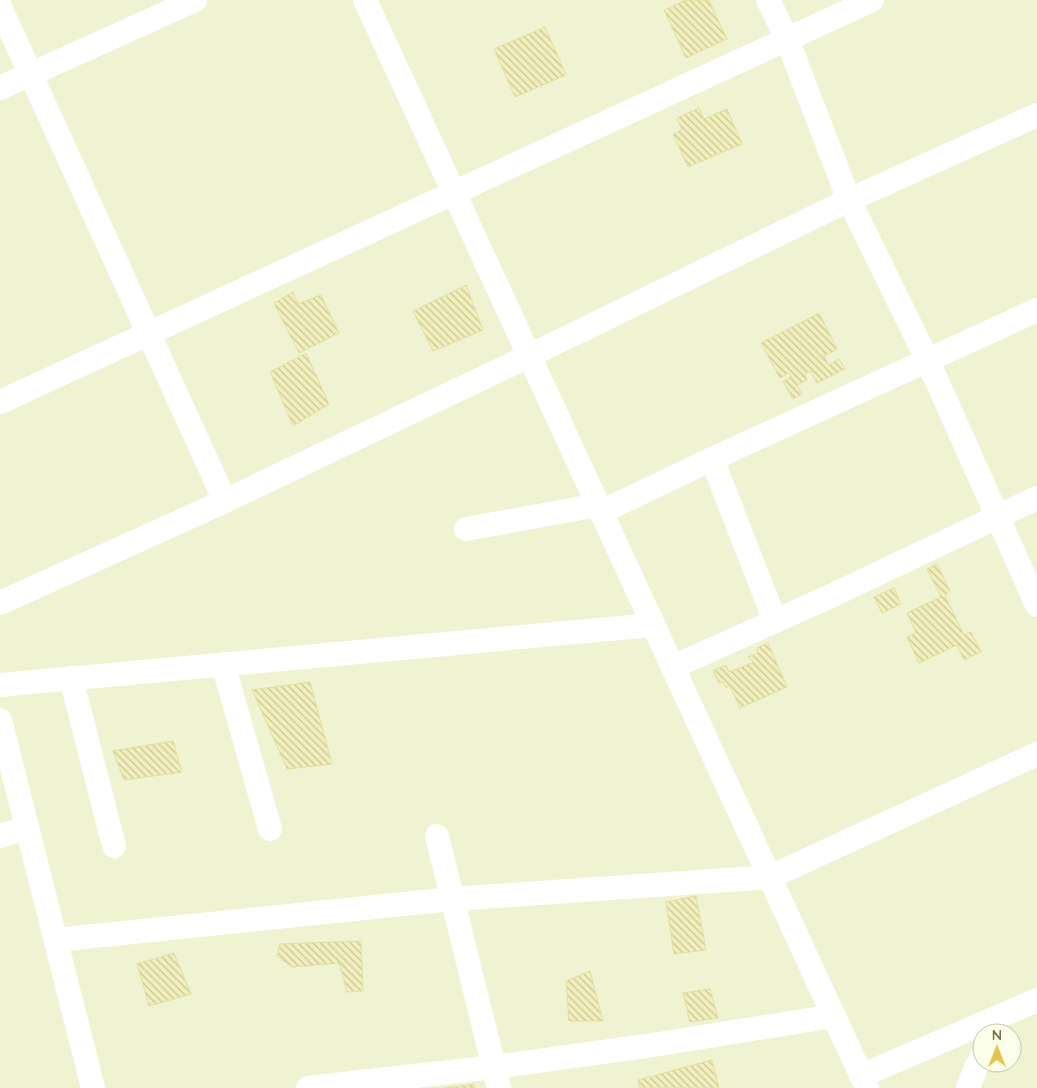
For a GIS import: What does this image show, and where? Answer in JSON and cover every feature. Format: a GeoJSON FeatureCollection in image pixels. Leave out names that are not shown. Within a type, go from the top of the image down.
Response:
{"type":"FeatureCollection","features":[{"type":"Feature","properties":{"kind":"street"},"geometry":{"type":"LineString","coordinates":[[0,88],[195,0]]}},
{"type":"Feature","properties":{"kind":"street"},"geometry":{"type":"LineString","coordinates":[[365,0],[864,1082],[1028,1003]]}},
{"type":"Feature","properties":{"kind":"street"},"geometry":{"type":"LineString","coordinates":[[768,0],[787,39],[849,200],[927,359],[1037,605]]}},
{"type":"Feature","properties":{"kind":"street"},"geometry":{"type":"LineString","coordinates":[[0,402],[872,0]]}},
{"type":"Feature","properties":{"kind":"street"},"geometry":{"type":"LineString","coordinates":[[0,7],[225,501]]}},
{"type":"Feature","properties":{"kind":"street"},"geometry":{"type":"LineString","coordinates":[[0,603],[225,501],[849,200],[1037,115]]}},
{"type":"Feature","properties":{"kind":"street"},"geometry":{"type":"LineString","coordinates":[[466,530],[600,509],[1037,310]]}},
{"type":"Feature","properties":{"kind":"street"},"geometry":{"type":"LineString","coordinates":[[712,459],[775,621]]}},
{"type":"Feature","properties":{"kind":"street"},"geometry":{"type":"LineString","coordinates":[[673,667],[1037,498]]}},
{"type":"Feature","properties":{"kind":"street"},"geometry":{"type":"LineString","coordinates":[[0,685],[653,624]]}},
{"type":"Feature","properties":{"kind":"street"},"geometry":{"type":"LineString","coordinates":[[223,664],[270,829]]}},
{"type":"Feature","properties":{"kind":"street"},"geometry":{"type":"LineString","coordinates":[[71,678],[114,846]]}},
{"type":"Feature","properties":{"kind":"street"},"geometry":{"type":"LineString","coordinates":[[0,720],[56,940],[91,1088]]}},
{"type":"Feature","properties":{"kind":"street"},"geometry":{"type":"LineString","coordinates":[[56,940],[452,899],[770,877],[1037,754]]}},
{"type":"Feature","properties":{"kind":"street"},"geometry":{"type":"LineString","coordinates":[[0,836],[27,828]]}},
{"type":"Feature","properties":{"kind":"street"},"geometry":{"type":"LineString","coordinates":[[437,836],[496,1077]]}},
{"type":"Feature","properties":{"kind":"street"},"geometry":{"type":"LineString","coordinates":[[1009,1023],[1028,1003]]}},
{"type":"Feature","properties":{"kind":"street"},"geometry":{"type":"LineString","coordinates":[[308,1088],[496,1077],[653,1045],[834,1016]]}},
{"type":"Feature","properties":{"kind":"street"},"geometry":{"type":"LineString","coordinates":[[968,1088],[974,1073]]}},
{"type":"Feature","properties":{"kind":"shaded area"},"geometry":{"type":"Polygon","coordinates":[[[0,0],[1037,0],[1037,1088],[0,1088],[0,0]]]}},
{"type":"Feature","properties":{"kind":"building"},"geometry":{"type":"Polygon","coordinates":[[[686,0],[709,0],[727,39],[686,58],[664,10],[686,0]]]}},
{"type":"Feature","properties":{"kind":"building"},"geometry":{"type":"Polygon","coordinates":[[[545,27],[566,75],[515,97],[494,49],[545,27]]]}},
{"type":"Feature","properties":{"kind":"building"},"geometry":{"type":"Polygon","coordinates":[[[699,108],[704,119],[727,109],[742,144],[688,167],[673,134],[682,130],[677,118],[699,108]]]}},
{"type":"Feature","properties":{"kind":"building"},"geometry":{"type":"Polygon","coordinates":[[[466,285],[483,330],[433,351],[413,311],[466,285]]]}},
{"type":"Feature","properties":{"kind":"building"},"geometry":{"type":"Polygon","coordinates":[[[293,292],[298,304],[321,295],[339,333],[299,353],[274,303],[293,292]]]}},
{"type":"Feature","properties":{"kind":"building"},"geometry":{"type":"Polygon","coordinates":[[[819,313],[837,349],[824,356],[829,365],[839,359],[845,369],[817,383],[810,371],[805,374],[807,380],[797,385],[802,394],[793,399],[783,381],[791,377],[789,373],[780,378],[761,343],[819,313]]]}},
{"type":"Feature","properties":{"kind":"building"},"geometry":{"type":"Polygon","coordinates":[[[306,353],[329,404],[293,426],[270,372],[306,353]]]}},
{"type":"Feature","properties":{"kind":"building"},"geometry":{"type":"Polygon","coordinates":[[[937,564],[950,591],[945,596],[964,635],[971,632],[981,652],[964,660],[957,645],[919,663],[907,637],[916,633],[907,613],[941,597],[927,569],[937,564]]]}},
{"type":"Feature","properties":{"kind":"building"},"geometry":{"type":"Polygon","coordinates":[[[894,588],[901,604],[882,613],[874,597],[894,588]]]}},
{"type":"Feature","properties":{"kind":"building"},"geometry":{"type":"Polygon","coordinates":[[[768,643],[787,687],[740,708],[730,686],[726,688],[723,682],[719,683],[713,671],[726,665],[729,672],[754,662],[748,657],[758,653],[757,648],[768,643]]]}},
{"type":"Feature","properties":{"kind":"building"},"geometry":{"type":"Polygon","coordinates":[[[310,682],[332,764],[287,769],[252,690],[310,682]]]}},
{"type":"Feature","properties":{"kind":"building"},"geometry":{"type":"Polygon","coordinates":[[[173,741],[182,772],[124,780],[113,751],[173,741]]]}},
{"type":"Feature","properties":{"kind":"building"},"geometry":{"type":"Polygon","coordinates":[[[696,896],[706,950],[674,954],[666,902],[696,896]]]}},
{"type":"Feature","properties":{"kind":"building"},"geometry":{"type":"Polygon","coordinates":[[[361,941],[363,991],[347,992],[339,963],[292,967],[277,956],[280,944],[361,941]]]}},
{"type":"Feature","properties":{"kind":"building"},"geometry":{"type":"Polygon","coordinates":[[[174,953],[191,994],[149,1006],[137,964],[174,953]]]}},
{"type":"Feature","properties":{"kind":"building"},"geometry":{"type":"Polygon","coordinates":[[[590,971],[603,1021],[569,1021],[566,981],[590,971]]]}},
{"type":"Feature","properties":{"kind":"building"},"geometry":{"type":"Polygon","coordinates":[[[710,989],[718,1018],[690,1022],[683,993],[710,989]]]}},
{"type":"Feature","properties":{"kind":"building"},"geometry":{"type":"Polygon","coordinates":[[[712,1060],[719,1088],[640,1088],[638,1080],[712,1060]]]}},
{"type":"Feature","properties":{"kind":"building"},"geometry":{"type":"Polygon","coordinates":[[[474,1084],[474,1088],[444,1088],[474,1084]]]}}]}
